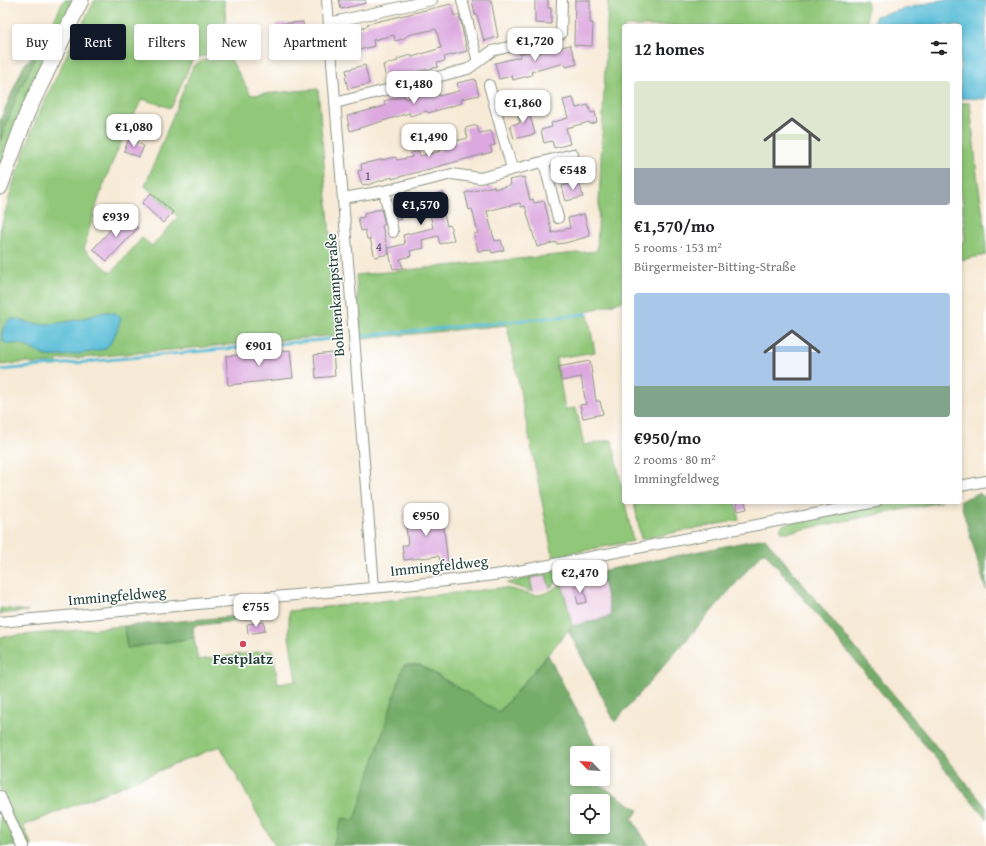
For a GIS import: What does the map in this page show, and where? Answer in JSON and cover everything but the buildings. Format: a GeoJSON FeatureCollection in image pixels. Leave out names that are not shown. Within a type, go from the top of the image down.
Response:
{"type":"FeatureCollection","features":[{"type":"Feature","properties":{"kind":"street"},"geometry":{"type":"LineString","coordinates":[[0,187],[27,113],[81,0]]}},
{"type":"Feature","properties":{"kind":"street","name":"Bohnenkampstraße"},"geometry":{"type":"LineString","coordinates":[[327,0],[374,588]]}},
{"type":"Feature","properties":{"kind":"street"},"geometry":{"type":"LineString","coordinates":[[330,23],[432,0]]}},
{"type":"Feature","properties":{"kind":"street"},"geometry":{"type":"LineString","coordinates":[[462,0],[478,62]]}},
{"type":"Feature","properties":{"kind":"street"},"geometry":{"type":"LineString","coordinates":[[335,103],[468,69],[492,51],[561,34],[562,0]]}},
{"type":"Feature","properties":{"kind":"street"},"geometry":{"type":"LineString","coordinates":[[489,85],[512,169]]}},
{"type":"Feature","properties":{"kind":"street"},"geometry":{"type":"LineString","coordinates":[[343,198],[384,191],[452,174],[480,178],[573,154]]}},
{"type":"Feature","properties":{"kind":"street"},"geometry":{"type":"LineString","coordinates":[[544,162],[558,218]]}},
{"type":"Feature","properties":{"kind":"street"},"geometry":{"type":"LineString","coordinates":[[384,191],[393,232]]}},
{"type":"Feature","properties":{"kind":"street"},"geometry":{"type":"LineString","coordinates":[[962,486],[986,481]]}},
{"type":"Feature","properties":{"kind":"street","name":"Immingfeldweg"},"geometry":{"type":"LineString","coordinates":[[0,622],[437,582],[502,574],[866,504]]}},
{"type":"Feature","properties":{"kind":"street"},"geometry":{"type":"LineString","coordinates":[[0,796],[22,846]]}},
{"type":"Feature","properties":{"kind":"shaded area"},"geometry":{"type":"Polygon","coordinates":[[[601,571],[611,616],[572,626],[562,583],[570,578],[601,571]]]}},
{"type":"Feature","properties":{"kind":"shaded area"},"geometry":{"type":"Polygon","coordinates":[[[547,575],[550,588],[533,592],[529,578],[547,575]]]}},
{"type":"Feature","properties":{"kind":"green space"},"geometry":{"type":"Polygon","coordinates":[[[64,0],[77,0],[62,34],[62,24],[52,24],[64,0]]]}},
{"type":"Feature","properties":{"kind":"green space"},"geometry":{"type":"Polygon","coordinates":[[[95,0],[224,0],[226,24],[207,24],[207,56],[199,57],[199,24],[134,24],[134,60],[192,60],[171,108],[142,99],[108,172],[84,249],[111,273],[142,238],[152,246],[178,217],[145,186],[193,66],[204,60],[231,60],[251,95],[318,89],[338,335],[57,360],[56,366],[51,366],[51,363],[31,364],[29,362],[0,365],[0,231],[13,184],[35,122],[70,48],[70,60],[126,60],[126,24],[83,24],[95,0]]]}},
{"type":"Feature","properties":{"kind":"green space"},"geometry":{"type":"Polygon","coordinates":[[[608,0],[867,0],[867,24],[622,24],[622,302],[587,311],[595,352],[556,358],[565,409],[576,408],[584,445],[612,440],[622,488],[622,504],[625,504],[633,541],[553,557],[507,325],[361,339],[356,275],[597,251],[608,0]]]}},
{"type":"Feature","properties":{"kind":"green space"},"geometry":{"type":"Polygon","coordinates":[[[29,60],[34,60],[17,95],[0,141],[0,121],[23,67],[29,60]]]}},
{"type":"Feature","properties":{"kind":"green space"},"geometry":{"type":"Polygon","coordinates":[[[34,60],[50,60],[0,172],[0,141],[17,95],[34,60]]]}},
{"type":"Feature","properties":{"kind":"green space"},"geometry":{"type":"Polygon","coordinates":[[[962,103],[970,103],[977,175],[986,234],[986,255],[962,260],[962,243],[965,242],[962,196],[962,103]]]}},
{"type":"Feature","properties":{"kind":"green space"},"geometry":{"type":"Polygon","coordinates":[[[979,493],[986,498],[986,590],[961,504],[962,500],[979,493]]]}},
{"type":"Feature","properties":{"kind":"green space"},"geometry":{"type":"Polygon","coordinates":[[[634,504],[736,504],[739,520],[641,539],[634,504]]]}},
{"type":"Feature","properties":{"kind":"green space"},"geometry":{"type":"Polygon","coordinates":[[[883,504],[931,504],[789,532],[781,532],[781,527],[784,524],[883,504]]]}},
{"type":"Feature","properties":{"kind":"green space"},"geometry":{"type":"Polygon","coordinates":[[[765,538],[986,807],[986,819],[764,551],[615,722],[568,630],[572,626],[611,616],[601,571],[765,538]]]}},
{"type":"Feature","properties":{"kind":"green space"},"geometry":{"type":"Polygon","coordinates":[[[557,568],[563,576],[550,588],[546,575],[530,578],[533,592],[506,583],[529,578],[529,574],[557,568]]]}},
{"type":"Feature","properties":{"kind":"green space"},"geometry":{"type":"Polygon","coordinates":[[[562,583],[572,626],[499,712],[420,665],[405,665],[355,821],[342,819],[333,846],[275,846],[220,746],[23,826],[32,846],[25,846],[0,789],[0,637],[124,626],[127,648],[194,638],[198,660],[273,650],[278,684],[296,681],[289,636],[289,611],[500,588],[537,595],[544,594],[562,583]]]}},
{"type":"Feature","properties":{"kind":"green space"},"geometry":{"type":"Polygon","coordinates":[[[0,608],[28,611],[0,614],[0,608]]]}},
{"type":"Feature","properties":{"kind":"green space"},"geometry":{"type":"Polygon","coordinates":[[[260,614],[260,618],[193,626],[194,638],[127,648],[124,626],[260,614]]]}},
{"type":"Feature","properties":{"kind":"green space"},"geometry":{"type":"Polygon","coordinates":[[[548,655],[595,745],[570,746],[570,786],[602,786],[639,810],[632,819],[649,846],[333,846],[342,818],[355,820],[404,665],[420,665],[499,712],[548,655]]]}},
{"type":"Feature","properties":{"kind":"green space"},"geometry":{"type":"Polygon","coordinates":[[[0,802],[19,846],[0,846],[0,802]]]}},
{"type":"Feature","properties":{"kind":"water"},"geometry":{"type":"Polygon","coordinates":[[[941,0],[986,0],[986,99],[962,98],[962,24],[874,24],[876,16],[941,0]]]}},
{"type":"Feature","properties":{"kind":"water"},"geometry":{"type":"Polygon","coordinates":[[[103,312],[113,313],[121,318],[111,343],[102,350],[86,353],[46,356],[23,345],[7,343],[3,341],[2,338],[2,332],[6,323],[11,319],[35,324],[54,324],[80,319],[103,312]]]}},
{"type":"Feature","properties":{"kind":"waterway"},"geometry":{"type":"LineString","coordinates":[[361,336],[587,314]]}},
{"type":"Feature","properties":{"kind":"waterway"},"geometry":{"type":"LineString","coordinates":[[0,370],[342,338]]}},
{"type":"Feature","properties":{"kind":"place","name":"Festplatz"},"geometry":{"type":"Point","coordinates":[243,644]}}]}
